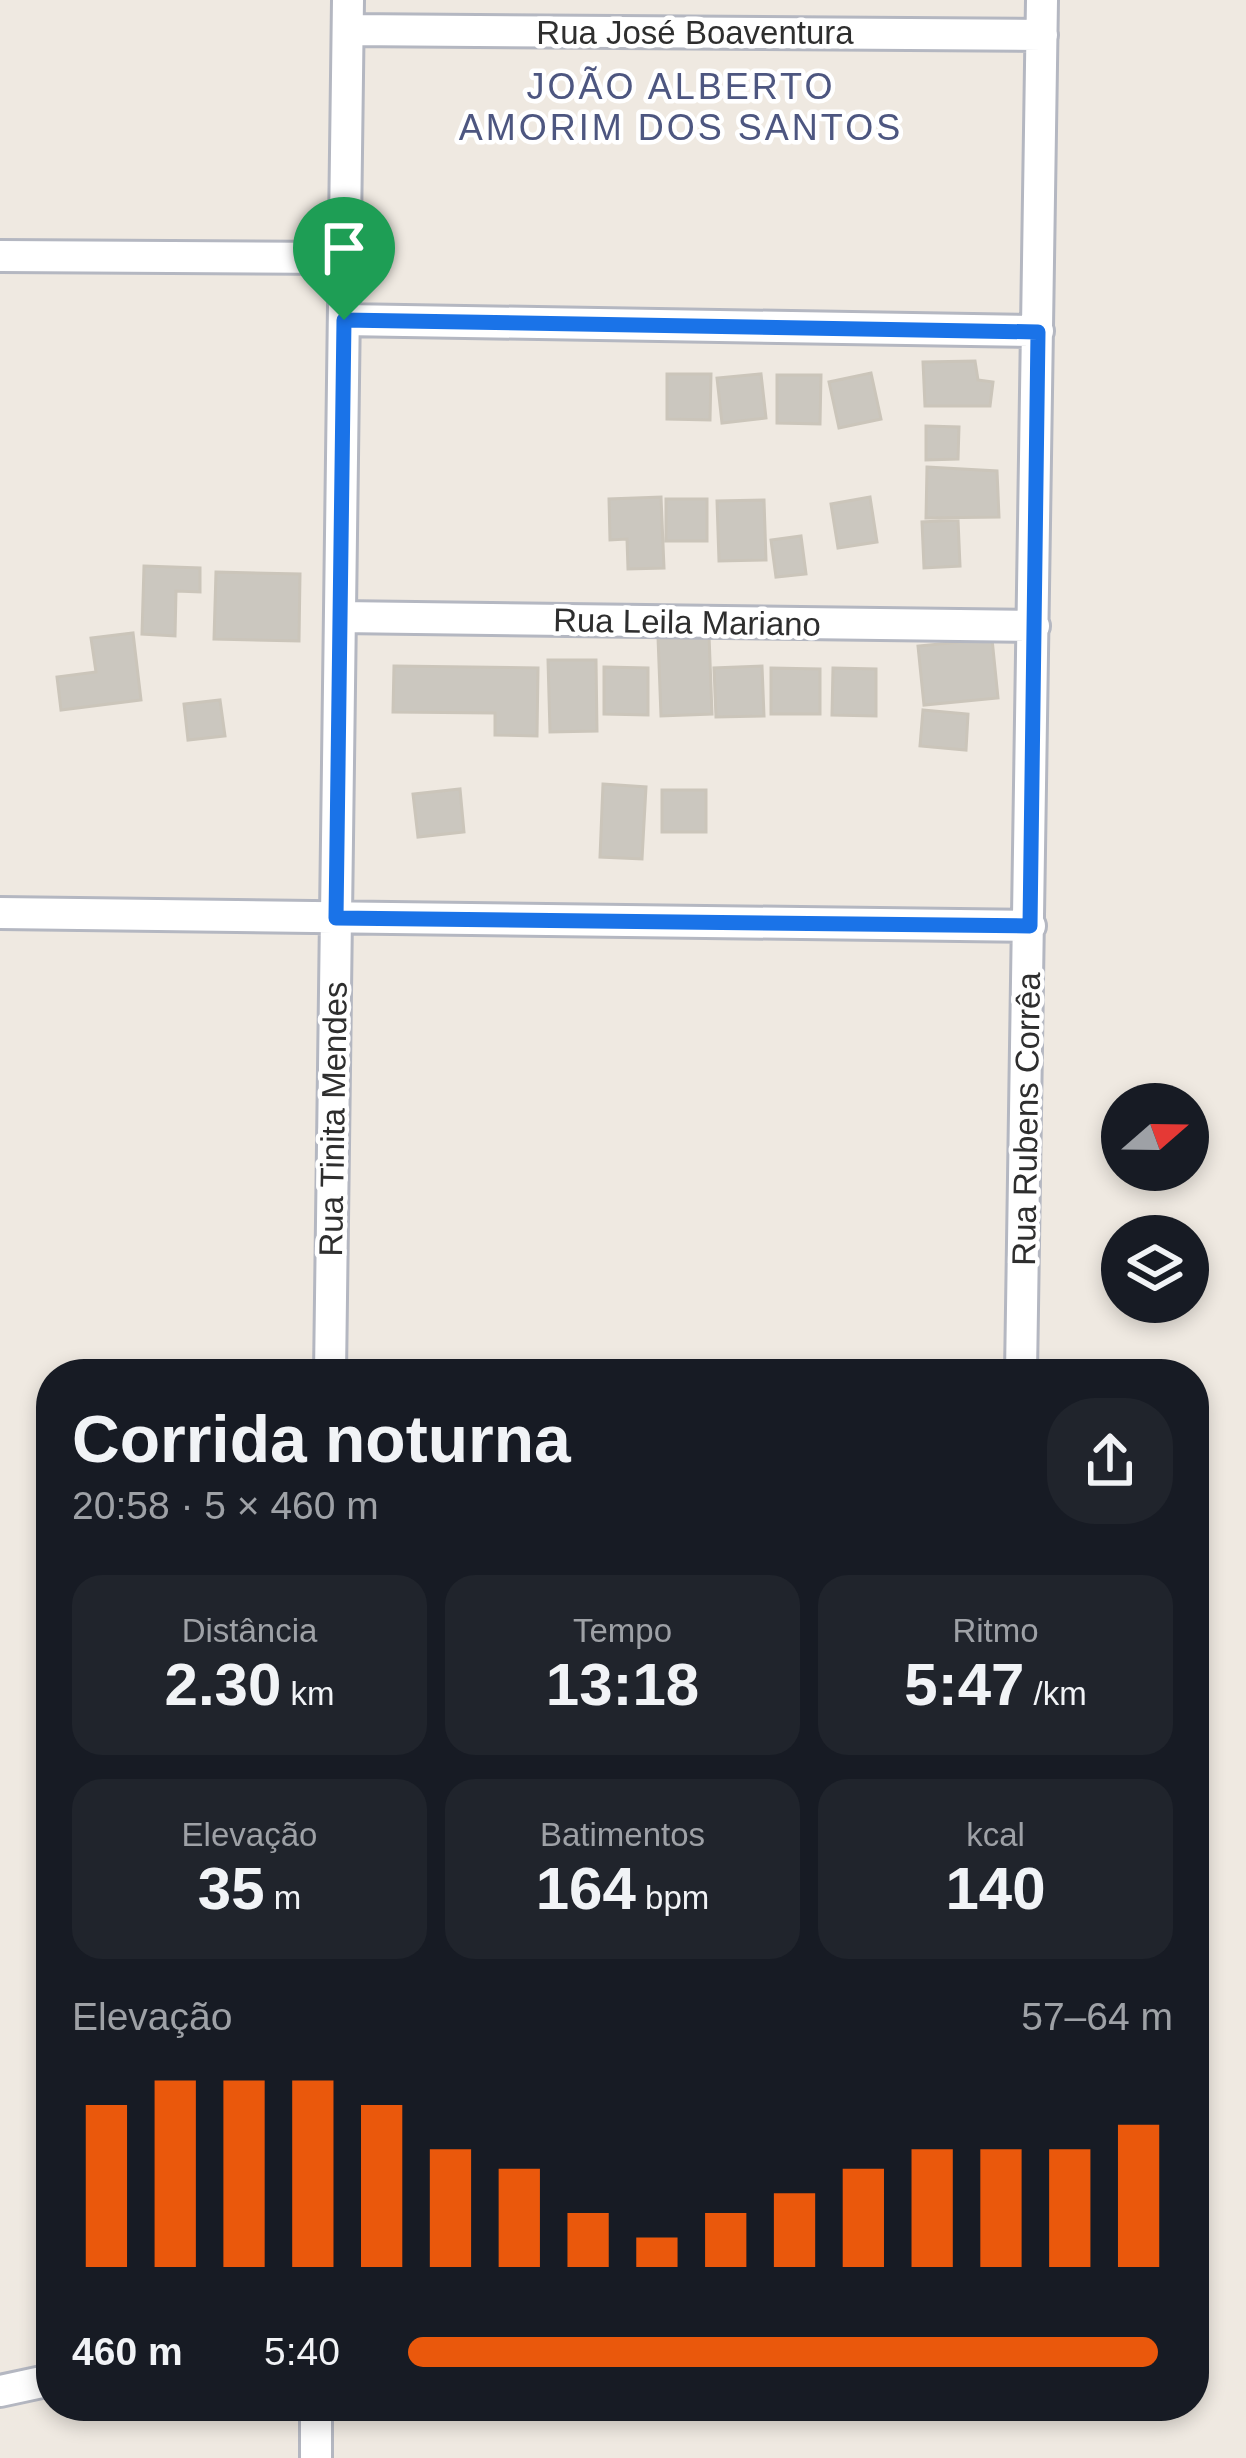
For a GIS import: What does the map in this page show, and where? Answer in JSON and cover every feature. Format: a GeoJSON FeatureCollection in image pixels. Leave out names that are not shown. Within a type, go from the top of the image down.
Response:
{"type":"FeatureCollection","features":[{"type":"Feature","properties":{"kind":"street","name":"Rua Rubens Corrêa"},"geometry":{"type":"LineString","coordinates":[[1021,1359],[1042,0]]}},
{"type":"Feature","properties":{"kind":"street","name":"Rua José Boaventura"},"geometry":{"type":"LineString","coordinates":[[348,15],[1042,35]]}},
{"type":"Feature","properties":{"kind":"street","name":"Rua Tinita Mendes"},"geometry":{"type":"LineString","coordinates":[[330,1359],[348,15]]}},
{"type":"Feature","properties":{"kind":"street"},"geometry":{"type":"LineString","coordinates":[[0,256],[345,258]]}},
{"type":"Feature","properties":{"kind":"street"},"geometry":{"type":"LineString","coordinates":[[344,320],[1038,332]]}},
{"type":"Feature","properties":{"kind":"street","name":"Rua Leila Mariano"},"geometry":{"type":"LineString","coordinates":[[340,617],[1034,626]]}},
{"type":"Feature","properties":{"kind":"street"},"geometry":{"type":"LineString","coordinates":[[0,913],[1030,926]]}},
{"type":"Feature","properties":{"kind":"street"},"geometry":{"type":"LineString","coordinates":[[0,2391],[36,2383]]}},
{"type":"Feature","properties":{"kind":"street"},"geometry":{"type":"LineString","coordinates":[[316,2421],[316,2458]]}},
{"type":"Feature","properties":{"kind":"building"},"geometry":{"type":"Polygon","coordinates":[[[975,361],[978,380],[993,382],[990,406],[925,406],[923,362],[975,361]]]}},
{"type":"Feature","properties":{"kind":"building"},"geometry":{"type":"Polygon","coordinates":[[[871,373],[881,419],[839,428],[829,382],[871,373]]]}},
{"type":"Feature","properties":{"kind":"building"},"geometry":{"type":"Polygon","coordinates":[[[667,374],[711,374],[710,420],[667,419],[667,374]]]}},
{"type":"Feature","properties":{"kind":"building"},"geometry":{"type":"Polygon","coordinates":[[[761,374],[766,418],[722,423],[717,378],[761,374]]]}},
{"type":"Feature","properties":{"kind":"building"},"geometry":{"type":"Polygon","coordinates":[[[777,375],[821,375],[820,424],[777,423],[777,375]]]}},
{"type":"Feature","properties":{"kind":"building"},"geometry":{"type":"Polygon","coordinates":[[[926,426],[959,427],[958,459],[926,460],[926,426]]]}},
{"type":"Feature","properties":{"kind":"building"},"geometry":{"type":"Polygon","coordinates":[[[927,467],[997,471],[999,517],[926,518],[927,467]]]}},
{"type":"Feature","properties":{"kind":"building"},"geometry":{"type":"Polygon","coordinates":[[[661,497],[664,568],[628,569],[627,539],[610,540],[609,499],[661,497]]]}},
{"type":"Feature","properties":{"kind":"building"},"geometry":{"type":"Polygon","coordinates":[[[870,497],[877,542],[838,548],[831,504],[870,497]]]}},
{"type":"Feature","properties":{"kind":"building"},"geometry":{"type":"Polygon","coordinates":[[[666,499],[707,499],[707,541],[666,541],[666,499]]]}},
{"type":"Feature","properties":{"kind":"building"},"geometry":{"type":"Polygon","coordinates":[[[764,500],[766,560],[719,561],[717,501],[764,500]]]}},
{"type":"Feature","properties":{"kind":"building"},"geometry":{"type":"Polygon","coordinates":[[[958,520],[960,566],[924,568],[922,522],[958,520]]]}},
{"type":"Feature","properties":{"kind":"building"},"geometry":{"type":"Polygon","coordinates":[[[801,536],[806,574],[776,577],[771,540],[801,536]]]}},
{"type":"Feature","properties":{"kind":"building"},"geometry":{"type":"Polygon","coordinates":[[[144,566],[200,568],[200,592],[176,591],[175,636],[142,634],[144,566]]]}},
{"type":"Feature","properties":{"kind":"building"},"geometry":{"type":"Polygon","coordinates":[[[216,572],[300,574],[299,641],[214,639],[216,572]]]}},
{"type":"Feature","properties":{"kind":"building"},"geometry":{"type":"Polygon","coordinates":[[[133,633],[141,700],[61,710],[57,677],[96,672],[91,638],[133,633]]]}},
{"type":"Feature","properties":{"kind":"building"},"geometry":{"type":"Polygon","coordinates":[[[709,635],[712,714],[661,716],[658,637],[709,635]]]}},
{"type":"Feature","properties":{"kind":"building"},"geometry":{"type":"Polygon","coordinates":[[[992,639],[998,698],[924,705],[918,646],[992,639]]]}},
{"type":"Feature","properties":{"kind":"building"},"geometry":{"type":"Polygon","coordinates":[[[548,660],[596,660],[597,731],[550,732],[548,660]]]}},
{"type":"Feature","properties":{"kind":"building"},"geometry":{"type":"Polygon","coordinates":[[[394,666],[538,668],[537,736],[495,735],[495,713],[393,712],[394,666]]]}},
{"type":"Feature","properties":{"kind":"building"},"geometry":{"type":"Polygon","coordinates":[[[762,666],[764,716],[716,717],[714,668],[762,666]]]}},
{"type":"Feature","properties":{"kind":"building"},"geometry":{"type":"Polygon","coordinates":[[[604,667],[648,668],[648,715],[604,714],[604,667]]]}},
{"type":"Feature","properties":{"kind":"building"},"geometry":{"type":"Polygon","coordinates":[[[771,668],[820,669],[820,714],[771,714],[771,668]]]}},
{"type":"Feature","properties":{"kind":"building"},"geometry":{"type":"Polygon","coordinates":[[[833,668],[876,669],[876,716],[832,715],[833,668]]]}},
{"type":"Feature","properties":{"kind":"building"},"geometry":{"type":"Polygon","coordinates":[[[220,700],[225,736],[188,740],[184,704],[220,700]]]}},
{"type":"Feature","properties":{"kind":"building"},"geometry":{"type":"Polygon","coordinates":[[[923,710],[968,714],[966,750],[920,746],[923,710]]]}},
{"type":"Feature","properties":{"kind":"building"},"geometry":{"type":"Polygon","coordinates":[[[603,784],[646,787],[642,859],[600,857],[603,784]]]}},
{"type":"Feature","properties":{"kind":"building"},"geometry":{"type":"Polygon","coordinates":[[[460,789],[464,832],[418,837],[413,794],[460,789]]]}},
{"type":"Feature","properties":{"kind":"building"},"geometry":{"type":"Polygon","coordinates":[[[662,790],[706,790],[706,832],[662,832],[662,790]]]}},
{"type":"Feature","properties":{"kind":"district","name":"JOÃO ALBERTO AMORIM DOS SANTOS"},"geometry":{"type":"Point","coordinates":[681,106]}},
{"type":"Feature","properties":{"kind":"route"},"geometry":{"type":"LineString","coordinates":[[344,320],[1038,332],[1030,926],[336,918],[344,320]]}}]}
